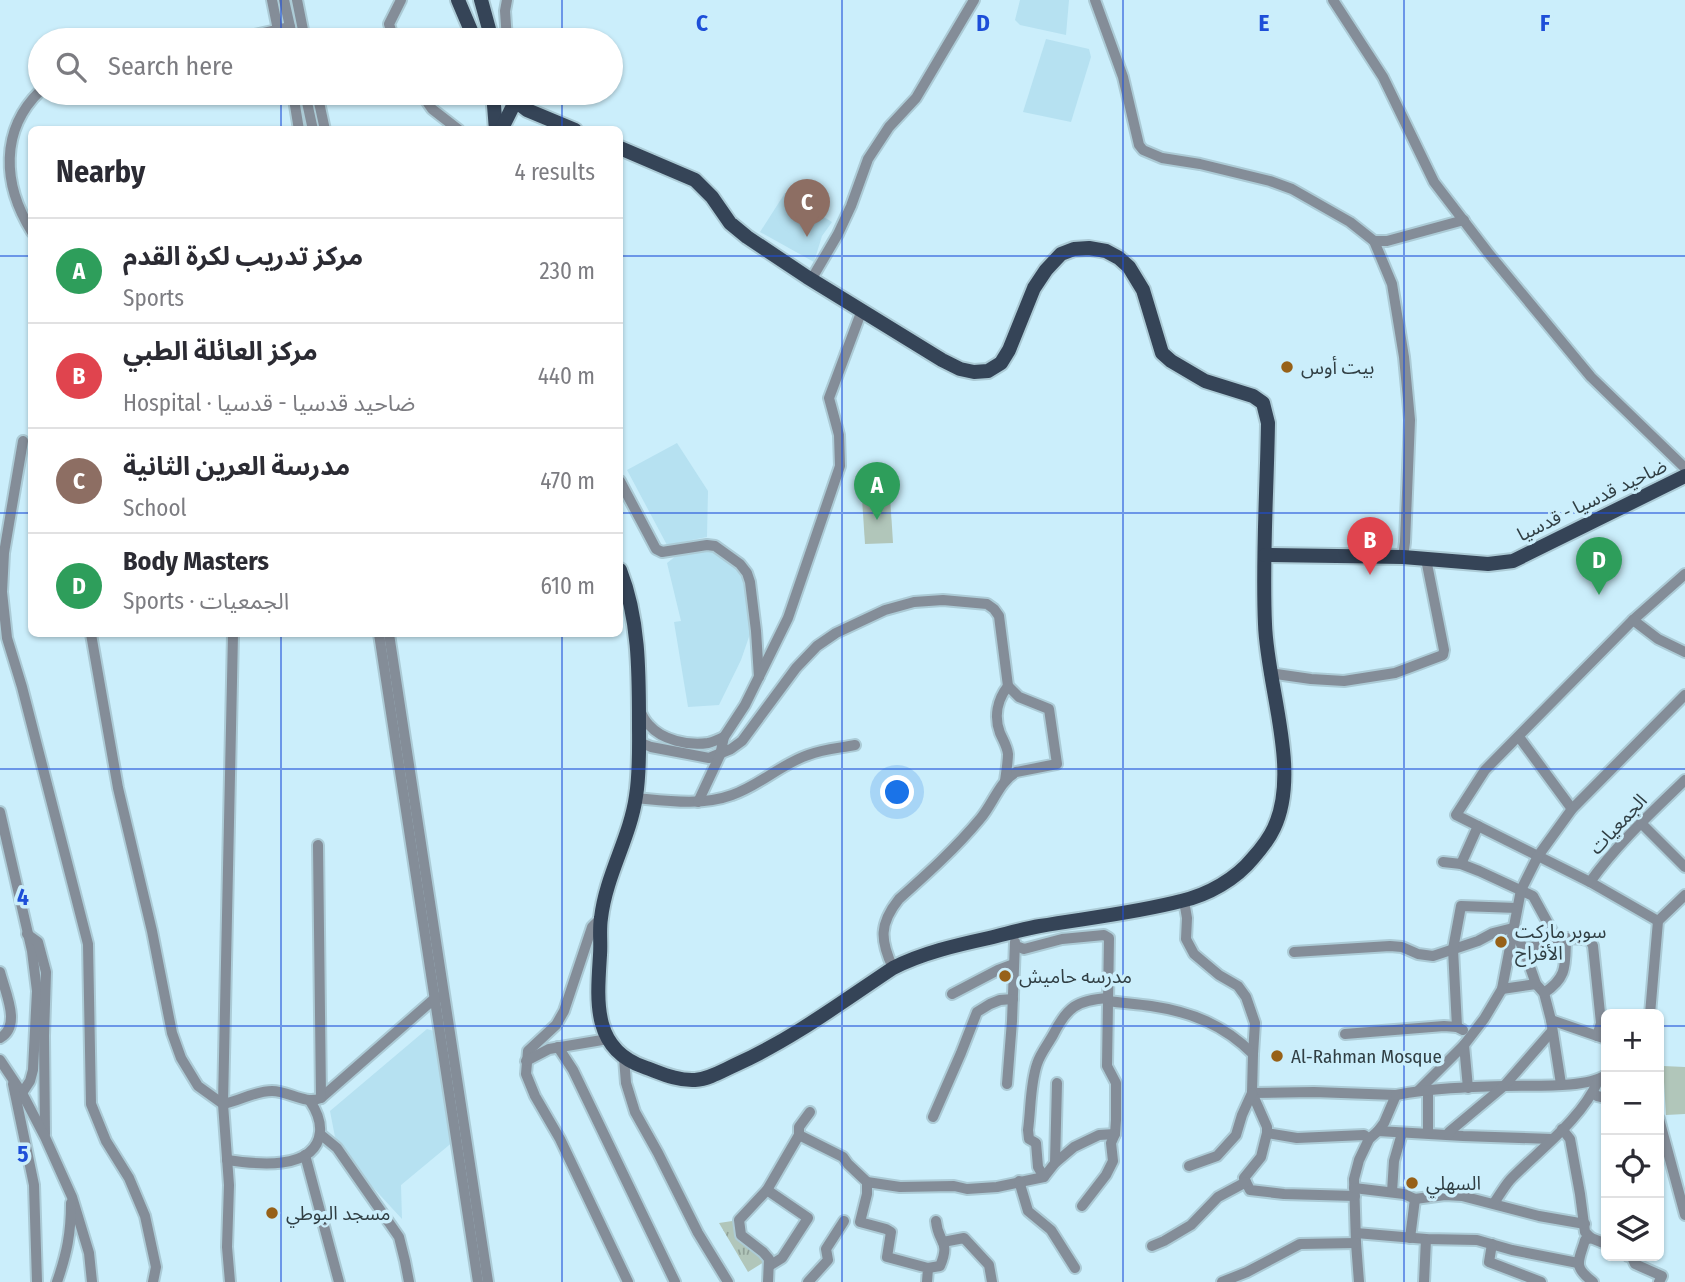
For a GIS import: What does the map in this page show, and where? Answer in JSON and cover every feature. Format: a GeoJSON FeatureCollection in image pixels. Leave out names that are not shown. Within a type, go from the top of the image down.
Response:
{"type":"FeatureCollection","features":[{"type":"Feature","properties":{"kind":"main road"},"geometry":{"type":"LineString","coordinates":[[458,0],[470,28]]}},
{"type":"Feature","properties":{"kind":"main road"},"geometry":{"type":"LineString","coordinates":[[481,0],[489,28]]}},
{"type":"Feature","properties":{"kind":"main road"},"geometry":{"type":"LineString","coordinates":[[495,105],[497,126]]}},
{"type":"Feature","properties":{"kind":"main road"},"geometry":{"type":"LineString","coordinates":[[500,126],[508,105]]}},
{"type":"Feature","properties":{"kind":"main road"},"geometry":{"type":"LineString","coordinates":[[522,105],[527,110],[565,126]]}},
{"type":"Feature","properties":{"kind":"main road"},"geometry":{"type":"LineString","coordinates":[[623,149],[695,180],[712,197],[730,223],[747,237],[811,280],[942,360],[960,369],[974,372],[988,372],[1001,363],[1034,288],[1061,254],[1088,248],[1106,251],[1129,267],[1143,290],[1162,353],[1205,381],[1253,396],[1263,403],[1268,423],[1265,625],[1269,673],[1285,772],[1283,797],[1275,827],[1265,845],[1247,866],[1223,884],[1184,901],[1036,927],[1014,940],[957,946],[907,961],[770,1048],[710,1077],[696,1080],[662,1074],[624,1058],[615,1050],[603,1025],[598,1000],[603,903],[632,818],[636,797],[639,671],[633,619],[623,578]]}},
{"type":"Feature","properties":{"kind":"main road","name":"ضاحيد قدسيا - قدسيا"},"geometry":{"type":"LineString","coordinates":[[1265,555],[1403,557],[1488,564],[1513,561],[1685,476]]}},
{"type":"Feature","properties":{"kind":"street"},"geometry":{"type":"LineString","coordinates":[[272,0],[282,28]]}},
{"type":"Feature","properties":{"kind":"street"},"geometry":{"type":"LineString","coordinates":[[283,28],[284,0]]}},
{"type":"Feature","properties":{"kind":"street"},"geometry":{"type":"LineString","coordinates":[[297,0],[303,28]]}},
{"type":"Feature","properties":{"kind":"street"},"geometry":{"type":"LineString","coordinates":[[390,28],[389,24],[401,0]]}},
{"type":"Feature","properties":{"kind":"street"},"geometry":{"type":"LineString","coordinates":[[506,28],[507,0]]}},
{"type":"Feature","properties":{"kind":"street"},"geometry":{"type":"LineString","coordinates":[[811,280],[838,234],[873,150],[889,127],[916,98],[974,0]]}},
{"type":"Feature","properties":{"kind":"street"},"geometry":{"type":"LineString","coordinates":[[1096,0],[1123,77],[1139,145],[1143,150],[1162,158],[1212,167],[1292,189],[1350,222],[1374,241],[1392,285],[1404,357],[1409,420],[1403,557]]}},
{"type":"Feature","properties":{"kind":"street"},"geometry":{"type":"LineString","coordinates":[[1333,0],[1383,77],[1434,182],[1490,256],[1591,377],[1685,468]]}},
{"type":"Feature","properties":{"kind":"street"},"geometry":{"type":"LineString","coordinates":[[28,102],[12,121],[5,145],[5,169],[11,191],[19,213],[28,226]]}},
{"type":"Feature","properties":{"kind":"street"},"geometry":{"type":"LineString","coordinates":[[295,105],[298,126]]}},
{"type":"Feature","properties":{"kind":"street"},"geometry":{"type":"LineString","coordinates":[[308,105],[312,126]]}},
{"type":"Feature","properties":{"kind":"street"},"geometry":{"type":"LineString","coordinates":[[320,105],[324,126]]}},
{"type":"Feature","properties":{"kind":"street"},"geometry":{"type":"LineString","coordinates":[[429,105],[453,126]]}},
{"type":"Feature","properties":{"kind":"street"},"geometry":{"type":"LineString","coordinates":[[1374,241],[1387,241],[1464,220]]}},
{"type":"Feature","properties":{"kind":"street"},"geometry":{"type":"LineString","coordinates":[[698,802],[720,755],[724,737],[745,705],[788,618],[840,466],[839,435],[829,398],[862,310]]}},
{"type":"Feature","properties":{"kind":"street"},"geometry":{"type":"LineString","coordinates":[[23,441],[4,553],[2,592],[7,638],[88,944],[91,1104],[106,1141],[129,1178],[145,1216],[156,1267],[153,1282]]}},
{"type":"Feature","properties":{"kind":"street"},"geometry":{"type":"LineString","coordinates":[[623,487],[656,549],[662,552],[715,546],[740,564],[747,573],[754,608],[760,677]]}},
{"type":"Feature","properties":{"kind":"street"},"geometry":{"type":"LineString","coordinates":[[1269,673],[1344,681],[1395,673],[1443,655],[1426,558]]}},
{"type":"Feature","properties":{"kind":"street"},"geometry":{"type":"LineString","coordinates":[[1461,864],[1478,826],[1456,815],[1485,770],[1633,620],[1685,574]]}},
{"type":"Feature","properties":{"kind":"street"},"geometry":{"type":"LineString","coordinates":[[639,742],[651,747],[709,758],[720,755],[742,741],[796,667],[817,646],[836,633],[886,610],[914,602],[943,600],[987,604],[994,609],[999,615],[1008,686],[1019,697],[1049,709],[1057,764],[1016,772],[1005,781],[984,815],[969,832],[889,911],[883,937],[893,968]]}},
{"type":"Feature","properties":{"kind":"street"},"geometry":{"type":"LineString","coordinates":[[1633,620],[1658,639],[1685,652]]}},
{"type":"Feature","properties":{"kind":"street"},"geometry":{"type":"LineString","coordinates":[[92,637],[120,799],[152,931],[172,1033],[181,1058],[198,1086],[223,1104],[272,1091],[315,1099]]}},
{"type":"Feature","properties":{"kind":"street"},"geometry":{"type":"LineString","coordinates":[[230,1282],[227,1247],[230,1200],[223,1104],[233,637]]}},
{"type":"Feature","properties":{"kind":"street"},"geometry":{"type":"LineString","coordinates":[[379,637],[488,1282]]}},
{"type":"Feature","properties":{"kind":"street"},"geometry":{"type":"LineString","coordinates":[[389,637],[478,1282]]}},
{"type":"Feature","properties":{"kind":"street"},"geometry":{"type":"LineString","coordinates":[[1005,781],[1007,747],[999,730],[996,712],[1002,693],[1008,686]]}},
{"type":"Feature","properties":{"kind":"street"},"geometry":{"type":"LineString","coordinates":[[1423,1090],[1464,1045],[1502,989],[1521,890],[1538,856],[1572,809],[1684,698]]}},
{"type":"Feature","properties":{"kind":"street"},"geometry":{"type":"LineString","coordinates":[[639,709],[648,725],[673,740],[709,743],[724,737]]}},
{"type":"Feature","properties":{"kind":"street"},"geometry":{"type":"LineString","coordinates":[[1519,737],[1572,809]]}},
{"type":"Feature","properties":{"kind":"street"},"geometry":{"type":"LineString","coordinates":[[636,797],[698,802],[731,796],[808,754],[855,745]]}},
{"type":"Feature","properties":{"kind":"street","name":"الجمعيات"},"geometry":{"type":"LineString","coordinates":[[1478,826],[1590,882],[1641,823],[1685,780]]}},
{"type":"Feature","properties":{"kind":"street"},"geometry":{"type":"LineString","coordinates":[[0,811],[32,950],[37,991],[33,1070],[22,1093]]}},
{"type":"Feature","properties":{"kind":"street"},"geometry":{"type":"LineString","coordinates":[[1641,823],[1685,867]]}},
{"type":"Feature","properties":{"kind":"street"},"geometry":{"type":"LineString","coordinates":[[228,1160],[250,1163],[292,1161],[305,1155],[316,1144],[320,1133],[315,1099],[318,845]]}},
{"type":"Feature","properties":{"kind":"street"},"geometry":{"type":"LineString","coordinates":[[1443,862],[1461,864],[1533,896],[1561,938],[1564,970],[1561,978],[1544,993]]}},
{"type":"Feature","properties":{"kind":"street"},"geometry":{"type":"LineString","coordinates":[[1590,882],[1658,920]]}},
{"type":"Feature","properties":{"kind":"street"},"geometry":{"type":"LineString","coordinates":[[1650,1009],[1658,920],[1685,895]]}},
{"type":"Feature","properties":{"kind":"street"},"geometry":{"type":"LineString","coordinates":[[1184,901],[1187,918],[1186,939],[1194,954],[1219,975],[1238,986],[1246,997],[1255,1023],[1252,1093],[1268,1133],[1261,1157],[1244,1178],[1250,1190],[1284,1194],[1392,1192],[1415,1199],[1462,1196],[1547,1218],[1585,1224]]}},
{"type":"Feature","properties":{"kind":"street"},"geometry":{"type":"LineString","coordinates":[[1457,1027],[1453,949],[1461,906],[1517,908]]}},
{"type":"Feature","properties":{"kind":"street"},"geometry":{"type":"LineString","coordinates":[[601,921],[592,927],[564,1011],[556,1025],[528,1051],[526,1074],[535,1096],[561,1139],[628,1282]]}},
{"type":"Feature","properties":{"kind":"street"},"geometry":{"type":"LineString","coordinates":[[1294,952],[1390,946],[1433,956],[1513,928]]}},
{"type":"Feature","properties":{"kind":"street"},"geometry":{"type":"LineString","coordinates":[[1513,928],[1536,984],[1544,993],[1561,1084]]}},
{"type":"Feature","properties":{"kind":"street"},"geometry":{"type":"LineString","coordinates":[[27,934],[38,942],[46,972],[45,1137]]}},
{"type":"Feature","properties":{"kind":"street"},"geometry":{"type":"LineString","coordinates":[[1014,940],[1024,949],[1062,939],[1104,935],[1109,938],[1107,1066],[1116,1083],[1115,1134],[1111,1143],[1113,1161],[1106,1175],[1082,1206]]}},
{"type":"Feature","properties":{"kind":"street"},"geometry":{"type":"LineString","coordinates":[[1524,950],[1561,938],[1590,940],[1593,946],[1601,1023]]}},
{"type":"Feature","properties":{"kind":"street"},"geometry":{"type":"LineString","coordinates":[[1007,1084],[1014,940]]}},
{"type":"Feature","properties":{"kind":"street"},"geometry":{"type":"LineString","coordinates":[[951,994],[1014,964]]}},
{"type":"Feature","properties":{"kind":"street"},"geometry":{"type":"LineString","coordinates":[[0,972],[12,1018],[6,1035],[0,1038]]}},
{"type":"Feature","properties":{"kind":"street"},"geometry":{"type":"LineString","coordinates":[[1502,989],[1536,984]]}},
{"type":"Feature","properties":{"kind":"street"},"geometry":{"type":"LineString","coordinates":[[315,1099],[439,998]]}},
{"type":"Feature","properties":{"kind":"street"},"geometry":{"type":"LineString","coordinates":[[933,1117],[976,1012],[1000,1000],[1013,999]]}},
{"type":"Feature","properties":{"kind":"street"},"geometry":{"type":"LineString","coordinates":[[1044,1177],[1038,1167],[1036,1143],[1029,1139],[1028,1130],[1037,1061],[1062,1019],[1072,1008],[1086,1001],[1108,1000],[1192,1016],[1219,1026],[1253,1054]]}},
{"type":"Feature","properties":{"kind":"street"},"geometry":{"type":"LineString","coordinates":[[1552,1025],[1601,1038]]}},
{"type":"Feature","properties":{"kind":"street"},"geometry":{"type":"LineString","coordinates":[[1449,1135],[1449,1132],[1504,1086],[1552,1025]]}},
{"type":"Feature","properties":{"kind":"street"},"geometry":{"type":"LineString","coordinates":[[1345,1034],[1457,1027],[1471,1035]]}},
{"type":"Feature","properties":{"kind":"street"},"geometry":{"type":"LineString","coordinates":[[526,1061],[541,1051],[608,1039]]}},
{"type":"Feature","properties":{"kind":"street"},"geometry":{"type":"LineString","coordinates":[[1464,1045],[1468,1088]]}},
{"type":"Feature","properties":{"kind":"street"},"geometry":{"type":"LineString","coordinates":[[558,1047],[573,1070],[674,1282]]}},
{"type":"Feature","properties":{"kind":"street"},"geometry":{"type":"LineString","coordinates":[[624,1058],[626,1083],[635,1112],[698,1233],[728,1282]]}},
{"type":"Feature","properties":{"kind":"street"},"geometry":{"type":"LineString","coordinates":[[0,1060],[22,1093],[72,1196],[89,1253],[92,1282]]}},
{"type":"Feature","properties":{"kind":"street"},"geometry":{"type":"LineString","coordinates":[[1252,1093],[1396,1095],[1423,1090],[1561,1084],[1601,1078]]}},
{"type":"Feature","properties":{"kind":"street"},"geometry":{"type":"LineString","coordinates":[[12,1079],[34,1185],[37,1282]]}},
{"type":"Feature","properties":{"kind":"street"},"geometry":{"type":"LineString","coordinates":[[1494,1203],[1508,1182],[1562,1129],[1601,1080]]}},
{"type":"Feature","properties":{"kind":"street"},"geometry":{"type":"LineString","coordinates":[[1055,1163],[1058,1083]]}},
{"type":"Feature","properties":{"kind":"street"},"geometry":{"type":"LineString","coordinates":[[1423,1090],[1429,1133]]}},
{"type":"Feature","properties":{"kind":"street"},"geometry":{"type":"LineString","coordinates":[[1189,1166],[1217,1156],[1236,1135],[1241,1115],[1252,1093]]}},
{"type":"Feature","properties":{"kind":"street"},"geometry":{"type":"LineString","coordinates":[[1592,1093],[1601,1097]]}},
{"type":"Feature","properties":{"kind":"street"},"geometry":{"type":"LineString","coordinates":[[1359,1282],[1354,1179],[1369,1139],[1384,1123],[1396,1095]]}},
{"type":"Feature","properties":{"kind":"street"},"geometry":{"type":"LineString","coordinates":[[768,1282],[769,1259],[741,1235],[738,1220],[767,1190],[799,1135],[799,1127],[810,1112]]}},
{"type":"Feature","properties":{"kind":"street"},"geometry":{"type":"LineString","coordinates":[[1562,1129],[1570,1139],[1585,1232],[1601,1242]]}},
{"type":"Feature","properties":{"kind":"street"},"geometry":{"type":"LineString","coordinates":[[1378,1131],[1552,1139]]}},
{"type":"Feature","properties":{"kind":"street"},"geometry":{"type":"LineString","coordinates":[[320,1133],[337,1148],[399,1237],[409,1282]]}},
{"type":"Feature","properties":{"kind":"street"},"geometry":{"type":"LineString","coordinates":[[1268,1133],[1297,1138],[1364,1135],[1369,1139]]}},
{"type":"Feature","properties":{"kind":"street"},"geometry":{"type":"LineString","coordinates":[[1392,1192],[1394,1161],[1402,1133]]}},
{"type":"Feature","properties":{"kind":"street"},"geometry":{"type":"LineString","coordinates":[[799,1135],[843,1157],[867,1182],[900,1187],[954,1186],[986,1189],[1044,1177],[1055,1163],[1074,1147],[1099,1135],[1115,1134]]}},
{"type":"Feature","properties":{"kind":"street"},"geometry":{"type":"LineString","coordinates":[[305,1155],[340,1282]]}},
{"type":"Feature","properties":{"kind":"street"},"geometry":{"type":"LineString","coordinates":[[1664,1158],[1685,1215]]}},
{"type":"Feature","properties":{"kind":"street"},"geometry":{"type":"LineString","coordinates":[[1019,1181],[1028,1211],[1051,1230],[1074,1268]]}},
{"type":"Feature","properties":{"kind":"street"},"geometry":{"type":"LineString","coordinates":[[867,1182],[860,1222],[891,1232],[887,1257],[928,1268],[940,1266],[945,1252],[937,1232],[936,1221]]}},
{"type":"Feature","properties":{"kind":"street"},"geometry":{"type":"LineString","coordinates":[[1152,1245],[1191,1225],[1218,1197],[1246,1182]]}},
{"type":"Feature","properties":{"kind":"street"},"geometry":{"type":"LineString","coordinates":[[767,1190],[808,1218],[782,1258],[769,1266]]}},
{"type":"Feature","properties":{"kind":"street"},"geometry":{"type":"LineString","coordinates":[[57,1282],[71,1233],[72,1196]]}},
{"type":"Feature","properties":{"kind":"street"},"geometry":{"type":"LineString","coordinates":[[1410,1238],[1415,1199]]}},
{"type":"Feature","properties":{"kind":"street"},"geometry":{"type":"LineString","coordinates":[[808,1282],[828,1260],[826,1249],[844,1221]]}},
{"type":"Feature","properties":{"kind":"street"},"geometry":{"type":"LineString","coordinates":[[943,1242],[964,1238],[989,1265],[992,1282]]}},
{"type":"Feature","properties":{"kind":"street"},"geometry":{"type":"LineString","coordinates":[[1222,1282],[1300,1244],[1356,1238],[1477,1240],[1578,1263]]}},
{"type":"Feature","properties":{"kind":"street"},"geometry":{"type":"LineString","coordinates":[[1591,1238],[1585,1240],[1578,1263],[1581,1272],[1592,1282]]}},
{"type":"Feature","properties":{"kind":"street"},"geometry":{"type":"LineString","coordinates":[[1424,1282],[1426,1239]]}},
{"type":"Feature","properties":{"kind":"street"},"geometry":{"type":"LineString","coordinates":[[1492,1244],[1489,1262],[1541,1282]]}},
{"type":"Feature","properties":{"kind":"street"},"geometry":{"type":"LineString","coordinates":[[1644,1262],[1662,1276],[1659,1282]]}},
{"type":"Feature","properties":{"kind":"street"},"geometry":{"type":"LineString","coordinates":[[927,1282],[928,1268]]}},
{"type":"Feature","properties":{"kind":"shaded area"},"geometry":{"type":"Polygon","coordinates":[[[1020,0],[1069,0],[1066,35],[1020,25],[1015,20],[1020,0]]]}},
{"type":"Feature","properties":{"kind":"shaded area"},"geometry":{"type":"Polygon","coordinates":[[[1046,39],[1089,49],[1091,57],[1071,122],[1023,112],[1046,39]]]}},
{"type":"Feature","properties":{"kind":"shaded area"},"geometry":{"type":"Polygon","coordinates":[[[785,193],[832,222],[822,236],[814,262],[760,232],[785,193]]]}},
{"type":"Feature","properties":{"kind":"shaded area"},"geometry":{"type":"Polygon","coordinates":[[[677,443],[708,491],[707,537],[667,545],[627,470],[677,443]]]}},
{"type":"Feature","properties":{"kind":"shaded area"},"geometry":{"type":"Polygon","coordinates":[[[716,551],[741,572],[750,634],[741,660],[719,705],[688,707],[674,622],[681,621],[667,563],[676,556],[716,551]]]}},
{"type":"Feature","properties":{"kind":"shaded area"},"geometry":{"type":"Polygon","coordinates":[[[427,1029],[434,1031],[454,1141],[401,1185],[402,1219],[368,1182],[335,1137],[330,1111],[427,1029]]]}},
{"type":"Feature","properties":{"kind":"green space"},"geometry":{"type":"Polygon","coordinates":[[[890,496],[893,543],[865,544],[862,498],[890,496]]]}},
{"type":"Feature","properties":{"kind":"green space"},"geometry":{"type":"Polygon","coordinates":[[[1664,1066],[1685,1067],[1685,1114],[1666,1115],[1664,1066]]]}},
{"type":"Feature","properties":{"kind":"green space"},"geometry":{"type":"Polygon","coordinates":[[[739,1220],[740,1229],[769,1259],[748,1272],[719,1223],[739,1220]]]}},
{"type":"Feature","properties":{"kind":"place","name":"مدرسة العرين الثانية"},"geometry":{"type":"Point","coordinates":[807,237]}},
{"type":"Feature","properties":{"kind":"place","name":"بيت أوس"},"geometry":{"type":"Point","coordinates":[1287,367]}},
{"type":"Feature","properties":{"kind":"place","name":"مركز تدريب لكرة القدم"},"geometry":{"type":"Point","coordinates":[877,520]}},
{"type":"Feature","properties":{"kind":"place","name":"مركز العائلة الطبي"},"geometry":{"type":"Point","coordinates":[1370,575]}},
{"type":"Feature","properties":{"kind":"place","name":"Body Masters"},"geometry":{"type":"Point","coordinates":[1599,595]}},
{"type":"Feature","properties":{"kind":"place","name":"سوبر ماركت الأفراح"},"geometry":{"type":"Point","coordinates":[1501,942]}},
{"type":"Feature","properties":{"kind":"place","name":"مدرسه حاميش"},"geometry":{"type":"Point","coordinates":[1005,976]}},
{"type":"Feature","properties":{"kind":"place","name":"Al-Rahman Mosque"},"geometry":{"type":"Point","coordinates":[1277,1056]}},
{"type":"Feature","properties":{"kind":"place","name":"السهلي"},"geometry":{"type":"Point","coordinates":[1412,1183]}},
{"type":"Feature","properties":{"kind":"place","name":"مسجد البوطي"},"geometry":{"type":"Point","coordinates":[272,1213]}}]}
